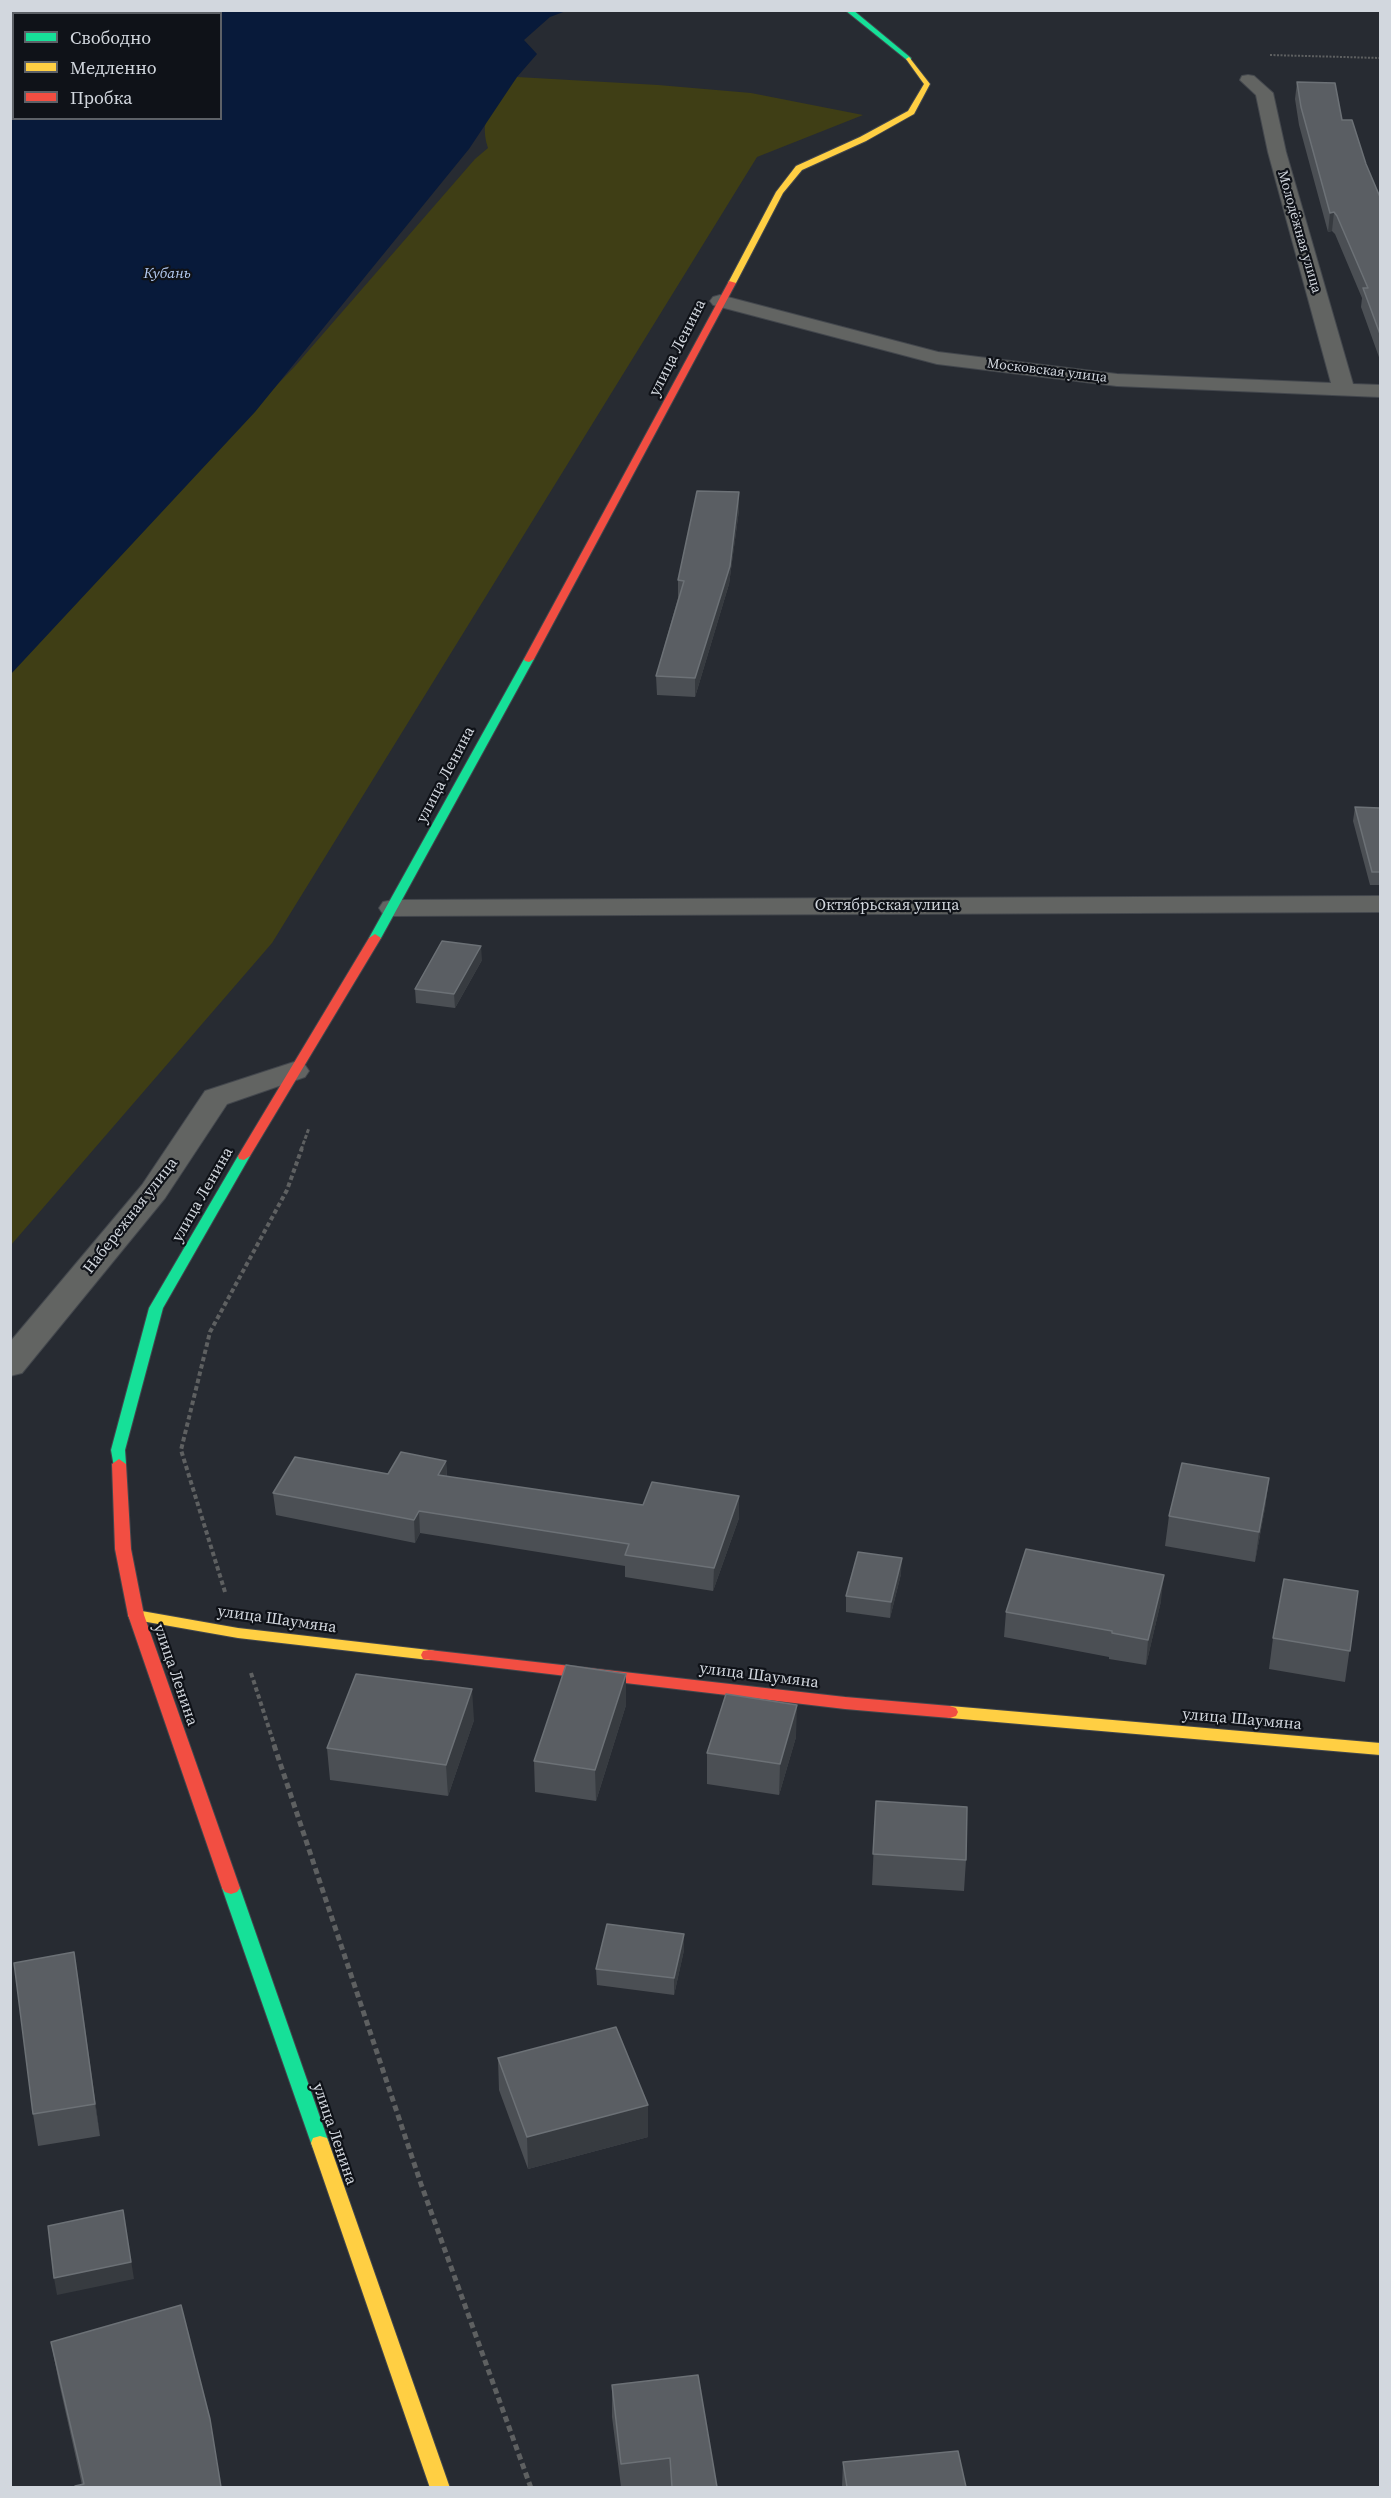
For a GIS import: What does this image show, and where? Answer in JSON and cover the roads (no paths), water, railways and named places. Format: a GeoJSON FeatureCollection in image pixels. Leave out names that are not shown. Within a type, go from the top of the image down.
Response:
{"type":"FeatureCollection","features":[{"type":"Feature","properties":{"kind":"street","name":"улица Ленина"},"geometry":{"type":"LineString","coordinates":[[440,2487],[136,1615],[123,1549],[118,1450],[156,1308],[294,1071],[393,908],[644,449],[720,301],[780,192],[799,168],[862,139],[911,112],[927,84],[922,73],[904,54],[848,10]]}},
{"type":"Feature","properties":{"kind":"street","name":"Молодёжная улица"},"geometry":{"type":"LineString","coordinates":[[1248,80],[1264,93],[1277,152],[1344,390]]}},
{"type":"Feature","properties":{"kind":"street","name":"Московская улица"},"geometry":{"type":"LineString","coordinates":[[720,301],[937,358],[1117,380],[1380,391]]}},
{"type":"Feature","properties":{"kind":"street","name":"Октябрьская улица"},"geometry":{"type":"LineString","coordinates":[[393,908],[1380,904]]}},
{"type":"Feature","properties":{"kind":"street","name":"Набережная улица"},"geometry":{"type":"LineString","coordinates":[[10,1365],[154,1191],[216,1098],[294,1071]]}},
{"type":"Feature","properties":{"kind":"street","name":"улица Шаумяна"},"geometry":{"type":"LineString","coordinates":[[136,1615],[238,1633],[845,1703],[1380,1749]]}},
{"type":"Feature","properties":{"kind":"water","name":"Кубань"},"geometry":{"type":"Polygon","coordinates":[[[566,11],[550,17],[524,40],[537,54],[517,77],[469,149],[255,412],[11,674],[11,98],[12,120],[222,120],[222,12],[161,12],[566,11]]]}}]}
